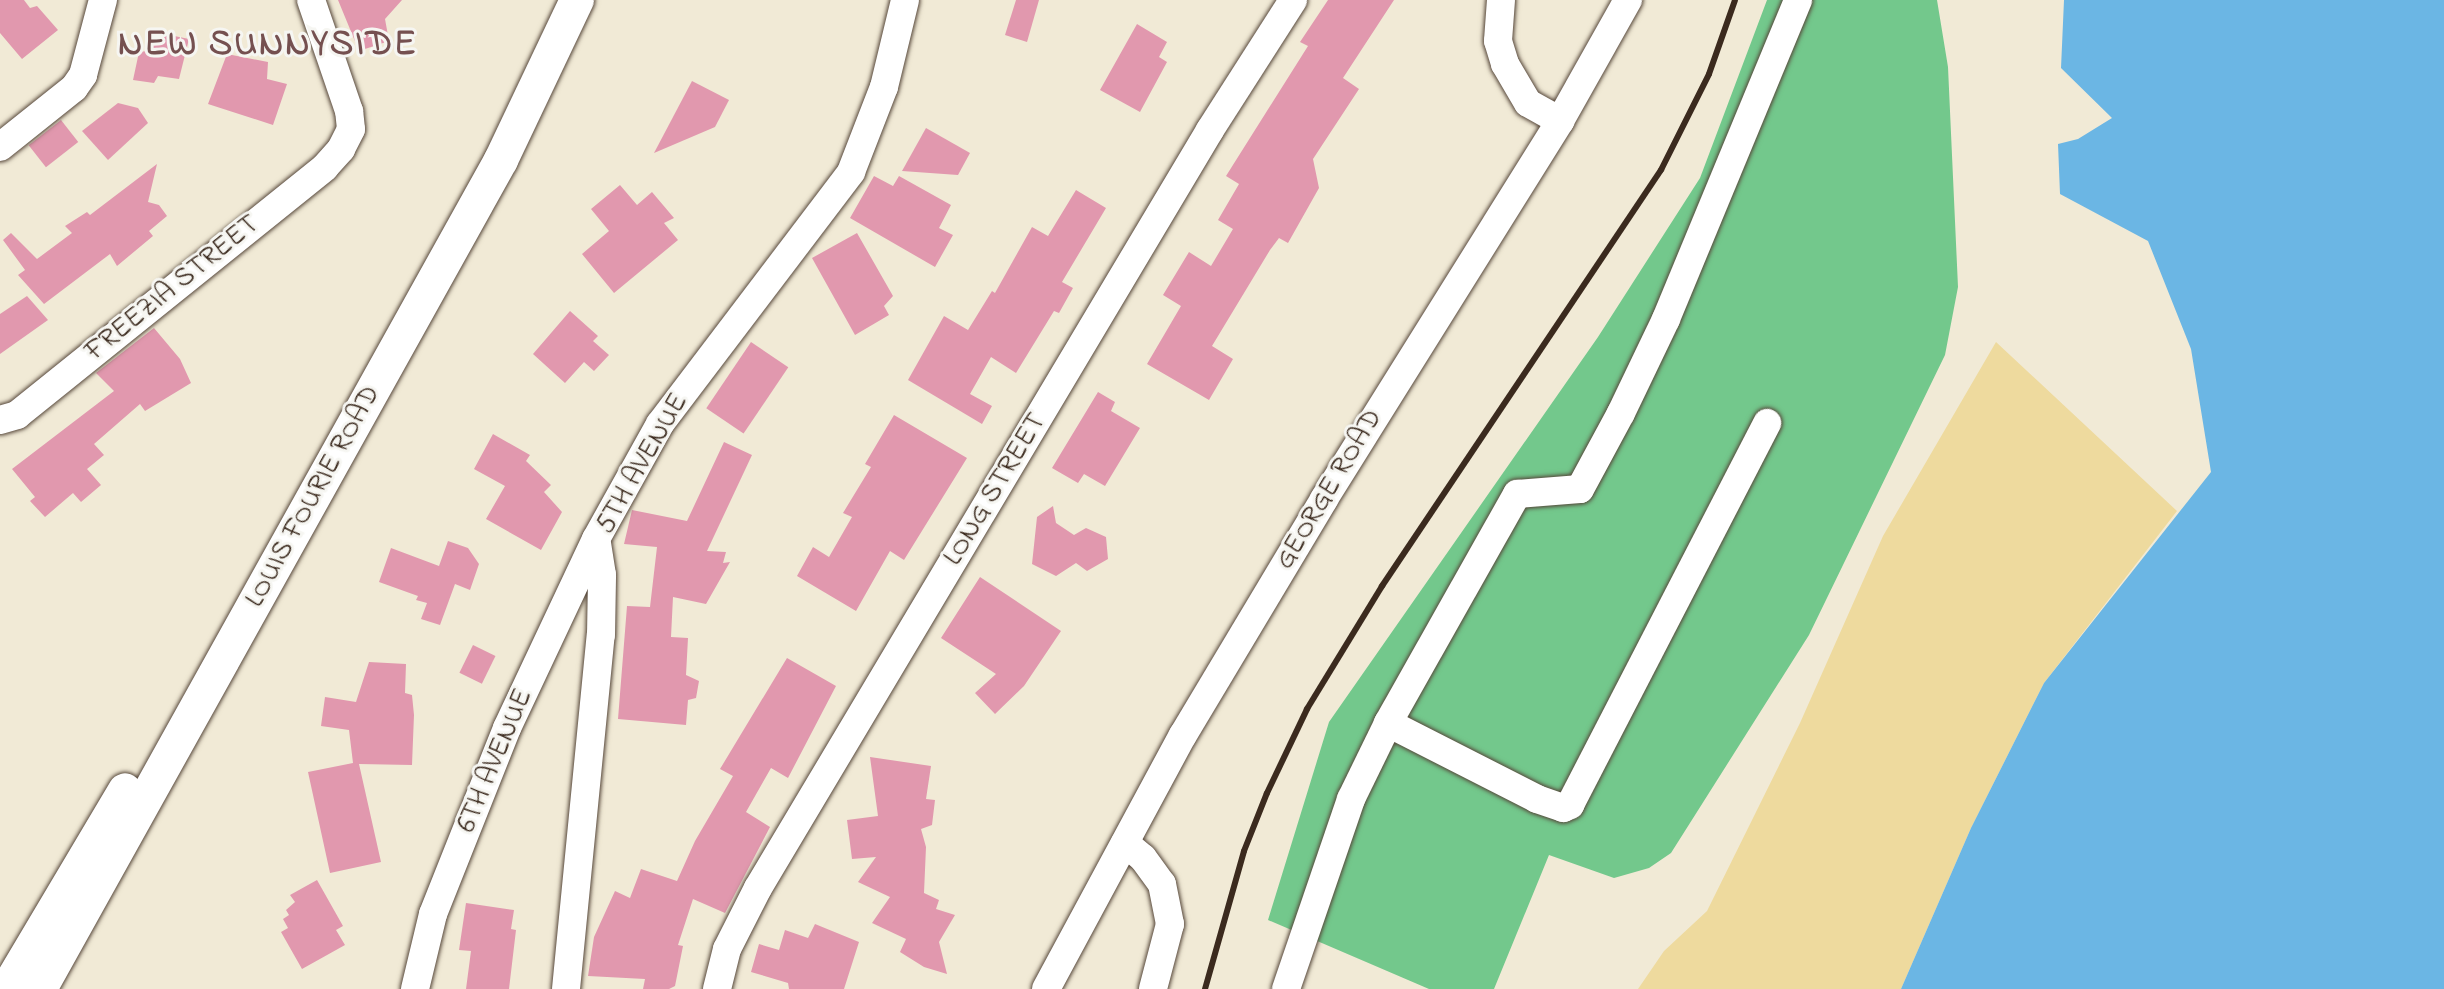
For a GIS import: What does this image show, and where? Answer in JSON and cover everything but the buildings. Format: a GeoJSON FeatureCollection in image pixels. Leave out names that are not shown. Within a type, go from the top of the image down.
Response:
{"type":"FeatureCollection","features":[{"type":"Feature","properties":{"kind":"main road","name":"LOUIS FOURIE ROAD"},"geometry":{"type":"LineString","coordinates":[[40,989],[501,160],[577,0]]}},
{"type":"Feature","properties":{"kind":"main road"},"geometry":{"type":"LineString","coordinates":[[7,989],[501,160]]}},
{"type":"Feature","properties":{"kind":"street"},"geometry":{"type":"LineString","coordinates":[[0,147],[74,88],[83,75],[103,0]]}},
{"type":"Feature","properties":{"kind":"street","name":"FREEZIA STREET"},"geometry":{"type":"LineString","coordinates":[[0,420],[17,415],[325,167],[341,149],[351,129],[349,111],[311,0]]}},
{"type":"Feature","properties":{"kind":"street","name":"5TH AVENUE"},"geometry":{"type":"LineString","coordinates":[[566,989],[601,635],[602,575],[596,539],[660,424],[851,172],[884,87],[905,0]]}},
{"type":"Feature","properties":{"kind":"street","name":"LONG STREET"},"geometry":{"type":"LineString","coordinates":[[717,989],[727,949],[758,888],[1210,130],[1293,0]]}},
{"type":"Feature","properties":{"kind":"street"},"geometry":{"type":"LineString","coordinates":[[1501,0],[1498,41],[1505,64],[1528,103],[1560,121]]}},
{"type":"Feature","properties":{"kind":"street","name":"GEORGE ROAD"},"geometry":{"type":"LineString","coordinates":[[1046,989],[1183,735],[1316,512],[1560,121],[1628,0]]}},
{"type":"Feature","properties":{"kind":"street"},"geometry":{"type":"LineString","coordinates":[[1286,989],[1351,799],[1388,723],[1517,494],[1580,489],[1666,319],[1798,0]]}},
{"type":"Feature","properties":{"kind":"street"},"geometry":{"type":"LineString","coordinates":[[1388,723],[1537,799],[1556,807],[1570,805],[1767,423]]}},
{"type":"Feature","properties":{"kind":"street","name":"6TH AVENUE"},"geometry":{"type":"LineString","coordinates":[[415,989],[433,914],[507,728],[596,539]]}},
{"type":"Feature","properties":{"kind":"street"},"geometry":{"type":"LineString","coordinates":[[1125,843],[1143,858],[1162,884],[1170,924],[1153,989]]}},
{"type":"Feature","properties":{"kind":"green space"},"geometry":{"type":"Polygon","coordinates":[[[1767,0],[1937,0],[1948,67],[1958,287],[1945,355],[1809,635],[1671,853],[1649,868],[1614,878],[1549,855],[1494,989],[1429,989],[1268,920],[1329,722],[1598,337],[1700,178],[1767,0]]]}},
{"type":"Feature","properties":{"kind":"sand"},"geometry":{"type":"Polygon","coordinates":[[[1996,342],[2177,511],[2044,683],[1971,828],[1901,989],[1638,989],[1664,951],[1707,911],[1800,723],[1883,536],[1996,342]]]}},
{"type":"Feature","properties":{"kind":"water"},"geometry":{"type":"Polygon","coordinates":[[[2064,0],[2444,0],[2444,989],[1901,989],[1971,828],[2044,683],[2211,472],[2191,349],[2148,241],[2060,194],[2058,144],[2078,139],[2112,118],[2061,68],[2064,0]]]}},
{"type":"Feature","properties":{"kind":"railway"},"geometry":{"type":"LineString","coordinates":[[1205,989],[1244,851],[1267,793],[1307,709],[1382,586],[1661,170],[1709,74],[1735,0]]}},
{"type":"Feature","properties":{"kind":"district","name":"NEW SUNNYSIDE"},"geometry":{"type":"Point","coordinates":[268,46]}}]}
